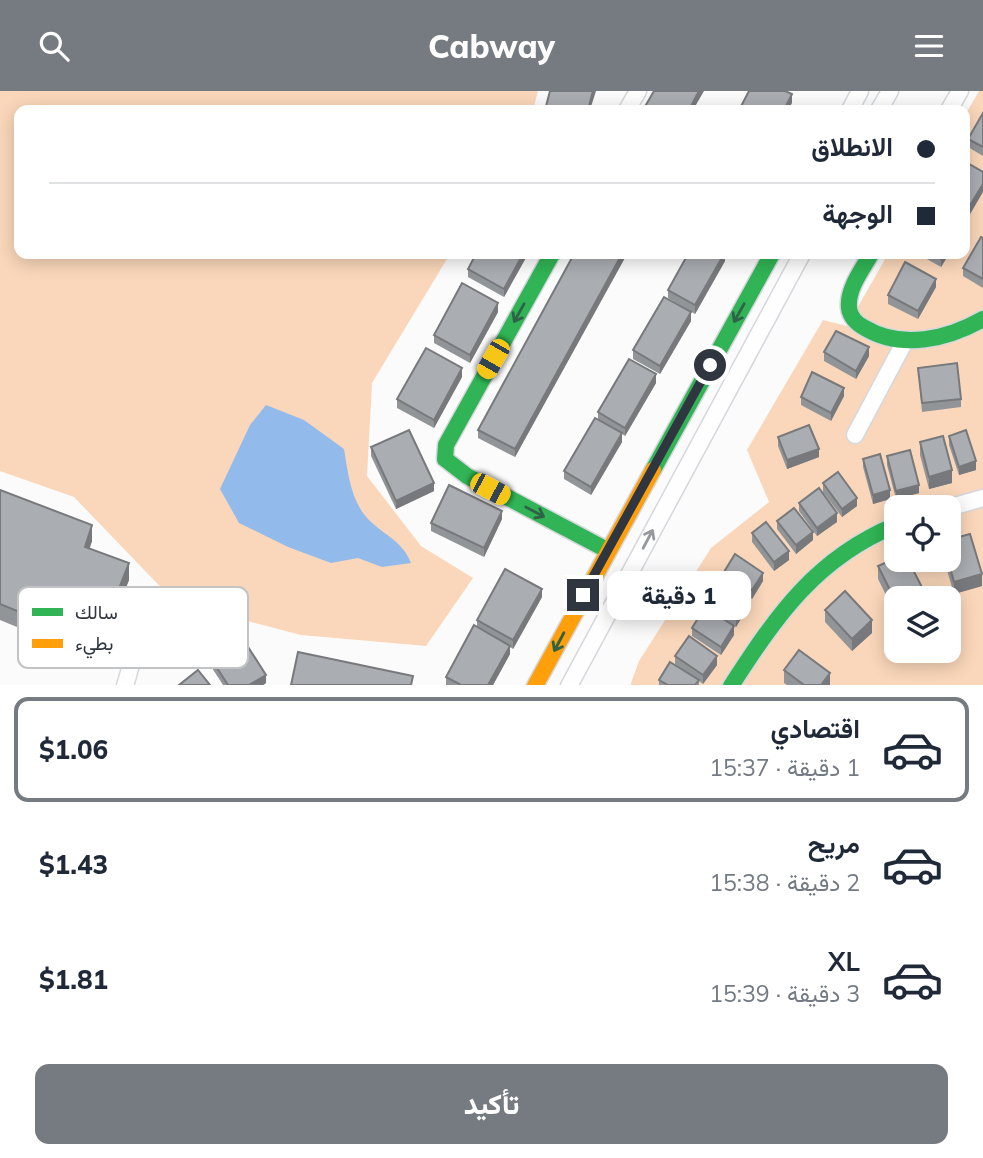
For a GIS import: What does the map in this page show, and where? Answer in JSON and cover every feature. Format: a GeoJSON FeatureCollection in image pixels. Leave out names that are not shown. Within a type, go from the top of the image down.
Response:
{"type":"FeatureCollection","features":[{"type":"Feature","properties":{"kind":"street"},"geometry":{"type":"LineString","coordinates":[[549,259],[446,445],[445,459],[467,477],[607,550]]}},
{"type":"Feature","properties":{"kind":"street"},"geometry":{"type":"LineString","coordinates":[[535,685],[769,259]]}},
{"type":"Feature","properties":{"kind":"street"},"geometry":{"type":"LineString","coordinates":[[569,685],[799,259]]}},
{"type":"Feature","properties":{"kind":"street"},"geometry":{"type":"LineString","coordinates":[[869,259],[853,288],[849,311],[866,329],[882,337],[905,341],[947,335],[983,319]]}},
{"type":"Feature","properties":{"kind":"street"},"geometry":{"type":"LineString","coordinates":[[855,435],[905,341]]}},
{"type":"Feature","properties":{"kind":"street"},"geometry":{"type":"LineString","coordinates":[[961,504],[983,498]]}},
{"type":"Feature","properties":{"kind":"street"},"geometry":{"type":"LineString","coordinates":[[731,685],[766,631],[809,578],[851,546],[884,531]]}},
{"type":"Feature","properties":{"kind":"street"},"geometry":{"type":"LineString","coordinates":[[125,685],[130,668]]}},
{"type":"Feature","properties":{"kind":"shaded area"},"geometry":{"type":"Polygon","coordinates":[[[0,91],[538,91],[534,105],[14,105],[14,259],[447,259],[372,383],[367,476],[421,546],[473,578],[426,646],[301,635],[248,621],[248,587],[161,587],[74,497],[0,471],[0,91]]]}},
{"type":"Feature","properties":{"kind":"shaded area"},"geometry":{"type":"Polygon","coordinates":[[[979,91],[983,91],[983,685],[630,685],[639,661],[711,548],[769,502],[747,450],[823,320],[847,326],[885,259],[970,259],[970,107],[979,91]]]}},
{"type":"Feature","properties":{"kind":"water"},"geometry":{"type":"Polygon","coordinates":[[[266,405],[304,420],[344,449],[351,487],[358,506],[370,521],[399,544],[411,563],[382,567],[358,558],[331,563],[288,547],[239,523],[220,489],[250,425],[266,405]]]}},
{"type":"Feature","properties":{"kind":"building"},"geometry":{"type":"Polygon","coordinates":[[[550,91],[593,91],[589,105],[546,105],[550,91]]]}},
{"type":"Feature","properties":{"kind":"building"},"geometry":{"type":"Polygon","coordinates":[[[654,91],[699,91],[692,105],[646,105],[654,91]]]}},
{"type":"Feature","properties":{"kind":"building"},"geometry":{"type":"Polygon","coordinates":[[[749,91],[785,91],[792,94],[786,105],[742,105],[749,91]]]}},
{"type":"Feature","properties":{"kind":"building"},"geometry":{"type":"Polygon","coordinates":[[[983,113],[983,147],[970,140],[983,113]]]}},
{"type":"Feature","properties":{"kind":"building"},"geometry":{"type":"Polygon","coordinates":[[[970,164],[983,172],[983,184],[970,205],[970,164]]]}},
{"type":"Feature","properties":{"kind":"building"},"geometry":{"type":"Polygon","coordinates":[[[981,237],[983,238],[983,279],[963,268],[981,237]]]}},
{"type":"Feature","properties":{"kind":"building"},"geometry":{"type":"Polygon","coordinates":[[[473,259],[520,259],[504,289],[468,269],[473,259]]]}},
{"type":"Feature","properties":{"kind":"building"},"geometry":{"type":"Polygon","coordinates":[[[571,259],[619,259],[515,449],[478,430],[571,259]]]}},
{"type":"Feature","properties":{"kind":"building"},"geometry":{"type":"Polygon","coordinates":[[[685,259],[721,259],[695,305],[668,290],[685,259]]]}},
{"type":"Feature","properties":{"kind":"building"},"geometry":{"type":"Polygon","coordinates":[[[905,262],[936,279],[918,311],[888,295],[905,262]]]}},
{"type":"Feature","properties":{"kind":"building"},"geometry":{"type":"Polygon","coordinates":[[[462,283],[498,303],[470,355],[434,335],[462,283]]]}},
{"type":"Feature","properties":{"kind":"building"},"geometry":{"type":"Polygon","coordinates":[[[664,297],[691,312],[660,366],[633,350],[664,297]]]}},
{"type":"Feature","properties":{"kind":"building"},"geometry":{"type":"Polygon","coordinates":[[[836,331],[869,347],[856,371],[824,352],[836,331]]]}},
{"type":"Feature","properties":{"kind":"building"},"geometry":{"type":"Polygon","coordinates":[[[426,348],[462,368],[434,420],[397,399],[426,348]]]}},
{"type":"Feature","properties":{"kind":"building"},"geometry":{"type":"Polygon","coordinates":[[[629,359],[656,374],[625,428],[598,412],[629,359]]]}},
{"type":"Feature","properties":{"kind":"building"},"geometry":{"type":"Polygon","coordinates":[[[957,363],[961,399],[922,403],[918,368],[957,363]]]}},
{"type":"Feature","properties":{"kind":"building"},"geometry":{"type":"Polygon","coordinates":[[[812,372],[844,388],[831,413],[801,397],[812,372]]]}},
{"type":"Feature","properties":{"kind":"building"},"geometry":{"type":"Polygon","coordinates":[[[595,418],[622,433],[591,487],[564,471],[595,418]]]}},
{"type":"Feature","properties":{"kind":"building"},"geometry":{"type":"Polygon","coordinates":[[[809,425],[819,449],[787,460],[778,437],[809,425]]]}},
{"type":"Feature","properties":{"kind":"building"},"geometry":{"type":"Polygon","coordinates":[[[409,430],[434,483],[396,501],[371,447],[409,430]]]}},
{"type":"Feature","properties":{"kind":"building"},"geometry":{"type":"Polygon","coordinates":[[[966,430],[976,461],[959,467],[949,436],[966,430]]]}},
{"type":"Feature","properties":{"kind":"building"},"geometry":{"type":"Polygon","coordinates":[[[943,436],[952,470],[929,477],[920,442],[943,436]]]}},
{"type":"Feature","properties":{"kind":"building"},"geometry":{"type":"Polygon","coordinates":[[[910,450],[919,485],[896,491],[887,456],[910,450]]]}},
{"type":"Feature","properties":{"kind":"building"},"geometry":{"type":"Polygon","coordinates":[[[880,454],[890,490],[873,495],[863,459],[880,454]]]}},
{"type":"Feature","properties":{"kind":"building"},"geometry":{"type":"Polygon","coordinates":[[[838,472],[857,498],[842,509],[823,483],[838,472]]]}},
{"type":"Feature","properties":{"kind":"building"},"geometry":{"type":"Polygon","coordinates":[[[449,485],[502,511],[484,548],[431,523],[449,485]]]}},
{"type":"Feature","properties":{"kind":"building"},"geometry":{"type":"Polygon","coordinates":[[[819,488],[837,513],[817,528],[799,503],[819,488]]]}},
{"type":"Feature","properties":{"kind":"building"},"geometry":{"type":"Polygon","coordinates":[[[0,490],[92,525],[85,547],[129,563],[120,587],[18,587],[18,611],[0,604],[0,490]]]}},
{"type":"Feature","properties":{"kind":"building"},"geometry":{"type":"Polygon","coordinates":[[[794,508],[813,532],[796,545],[777,521],[794,508]]]}},
{"type":"Feature","properties":{"kind":"building"},"geometry":{"type":"Polygon","coordinates":[[[766,522],[789,551],[774,562],[752,533],[766,522]]]}},
{"type":"Feature","properties":{"kind":"building"},"geometry":{"type":"Polygon","coordinates":[[[970,534],[982,574],[954,582],[951,572],[961,572],[961,536],[970,534]]]}},
{"type":"Feature","properties":{"kind":"building"},"geometry":{"type":"Polygon","coordinates":[[[735,554],[763,573],[752,590],[724,572],[735,554]]]}},
{"type":"Feature","properties":{"kind":"building"},"geometry":{"type":"Polygon","coordinates":[[[884,563],[884,572],[914,572],[921,586],[888,586],[878,566],[884,563]]]}},
{"type":"Feature","properties":{"kind":"building"},"geometry":{"type":"Polygon","coordinates":[[[505,569],[542,589],[513,640],[477,620],[505,569]]]}},
{"type":"Feature","properties":{"kind":"building"},"geometry":{"type":"Polygon","coordinates":[[[723,583],[748,599],[736,619],[710,602],[723,583]]]}},
{"type":"Feature","properties":{"kind":"building"},"geometry":{"type":"Polygon","coordinates":[[[845,591],[872,620],[852,639],[825,610],[845,591]]]}},
{"type":"Feature","properties":{"kind":"building"},"geometry":{"type":"Polygon","coordinates":[[[705,607],[734,626],[721,647],[692,628],[705,607]]]}},
{"type":"Feature","properties":{"kind":"building"},"geometry":{"type":"Polygon","coordinates":[[[474,625],[510,646],[488,685],[461,685],[446,677],[474,625]]]}},
{"type":"Feature","properties":{"kind":"building"},"geometry":{"type":"Polygon","coordinates":[[[689,636],[717,656],[703,675],[675,656],[689,636]]]}},
{"type":"Feature","properties":{"kind":"building"},"geometry":{"type":"Polygon","coordinates":[[[248,647],[266,675],[249,685],[228,685],[217,668],[248,668],[248,647]]]}},
{"type":"Feature","properties":{"kind":"building"},"geometry":{"type":"Polygon","coordinates":[[[799,650],[830,673],[821,685],[804,685],[784,670],[799,650]]]}},
{"type":"Feature","properties":{"kind":"building"},"geometry":{"type":"Polygon","coordinates":[[[298,652],[413,676],[411,685],[291,685],[298,652]]]}},
{"type":"Feature","properties":{"kind":"building"},"geometry":{"type":"Polygon","coordinates":[[[670,662],[699,680],[695,685],[668,685],[659,680],[670,662]]]}},
{"type":"Feature","properties":{"kind":"building"},"geometry":{"type":"Polygon","coordinates":[[[198,670],[210,685],[179,685],[198,670]]]}},
{"type":"Feature","properties":{"kind":"traffic: fast"},"geometry":{"type":"LineString","coordinates":[[549,259],[446,445],[445,459],[467,476],[607,550]]}},
{"type":"Feature","properties":{"kind":"traffic: fast"},"geometry":{"type":"LineString","coordinates":[[653,470],[769,259]]}},
{"type":"Feature","properties":{"kind":"traffic: fast"},"geometry":{"type":"LineString","coordinates":[[868,259],[850,294],[849,308],[854,320],[879,335],[894,339],[925,339],[955,332],[983,319]]}},
{"type":"Feature","properties":{"kind":"traffic: fast"},"geometry":{"type":"LineString","coordinates":[[732,685],[765,636],[801,591],[843,554],[884,531]]}},
{"type":"Feature","properties":{"kind":"traffic: slow"},"geometry":{"type":"LineString","coordinates":[[536,685],[653,470]]}},
{"type":"Feature","properties":{"kind":"route"},"geometry":{"type":"LineString","coordinates":[[583,595],[710,365]]}}]}
